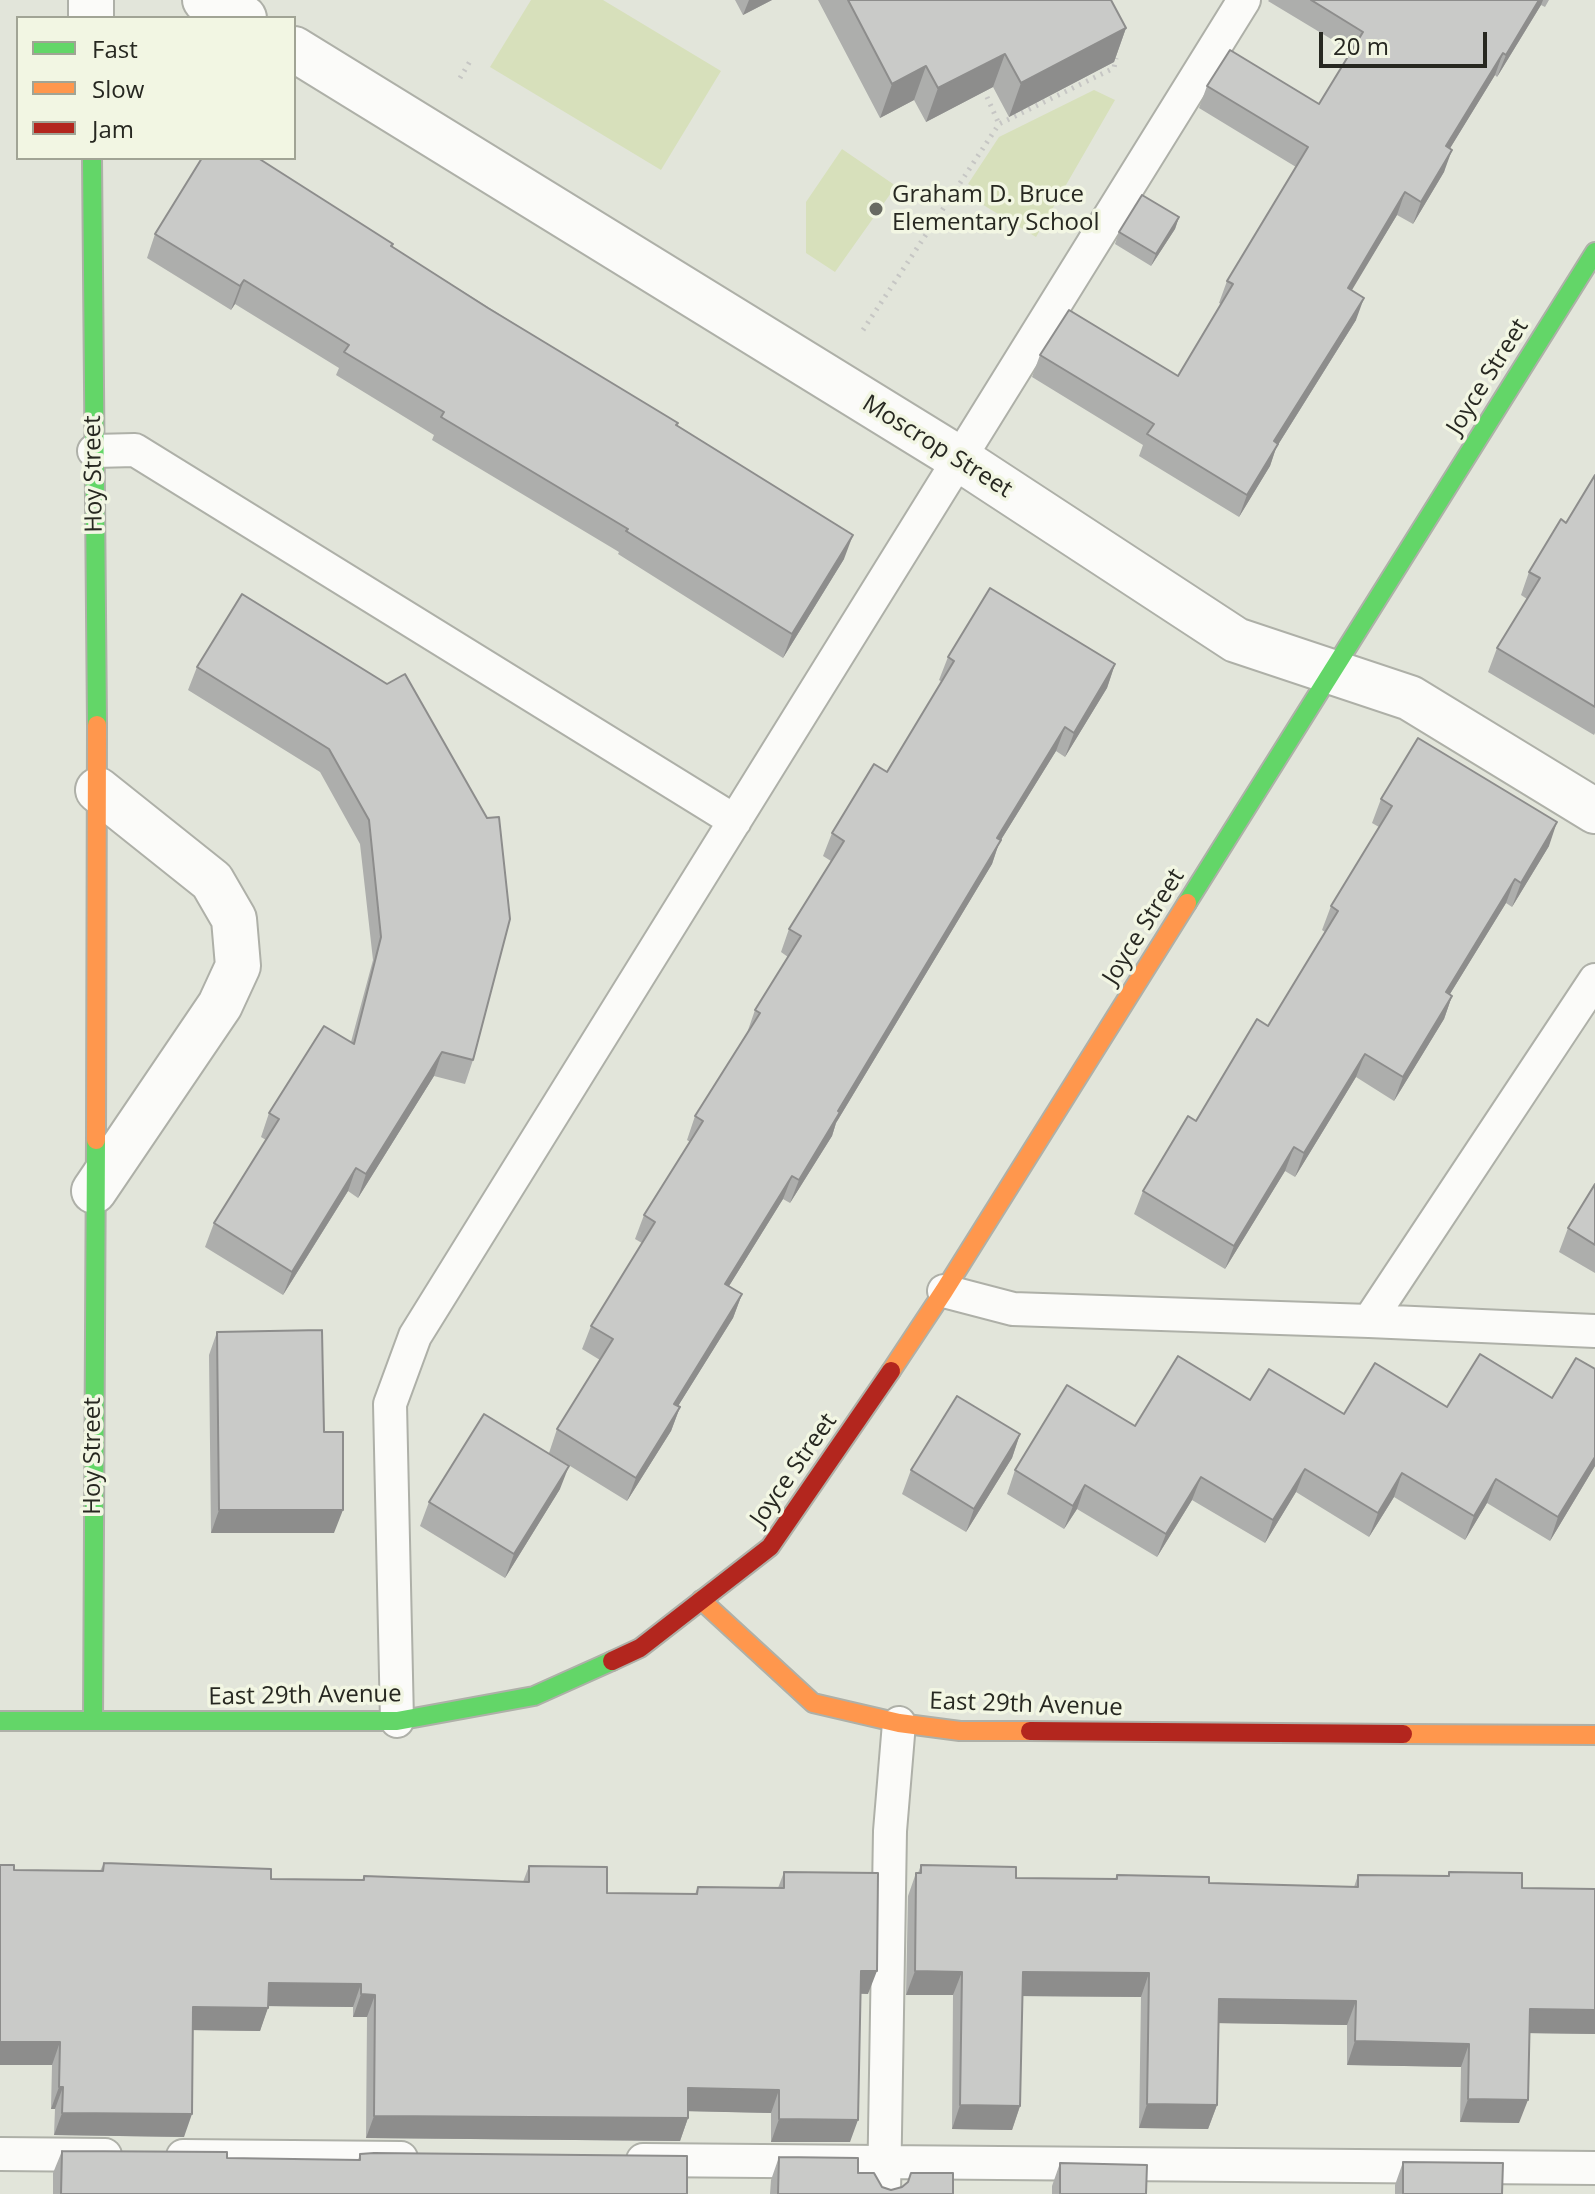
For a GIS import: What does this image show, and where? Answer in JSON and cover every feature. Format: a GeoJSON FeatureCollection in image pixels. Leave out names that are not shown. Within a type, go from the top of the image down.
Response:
{"type":"FeatureCollection","features":[{"type":"Feature","properties":{"kind":"street"},"geometry":{"type":"LineString","coordinates":[[205,0],[240,16]]}},
{"type":"Feature","properties":{"kind":"street","name":"Moscrop Street"},"geometry":{"type":"LineString","coordinates":[[296,50],[958,458],[1236,640],[1410,698],[1595,811]]}},
{"type":"Feature","properties":{"kind":"street","name":"Hoy Street"},"geometry":{"type":"LineString","coordinates":[[92,160],[98,790],[93,1721]]}},
{"type":"Feature","properties":{"kind":"street","name":"Joyce Street"},"geometry":{"type":"LineString","coordinates":[[701,1600],[770,1547],[828,1466],[944,1291],[1595,252]]}},
{"type":"Feature","properties":{"kind":"street"},"geometry":{"type":"LineString","coordinates":[[94,1191],[220,1005],[238,966],[234,919],[212,881],[98,790]]}},
{"type":"Feature","properties":{"kind":"street","name":"East 29th Avenue"},"geometry":{"type":"LineString","coordinates":[[0,1721],[397,1721],[534,1696],[640,1648],[701,1600],[813,1703],[899,1723],[960,1731],[1595,1735]]}},
{"type":"Feature","properties":{"kind":"lane"},"geometry":{"type":"LineString","coordinates":[[397,1721],[390,1404],[415,1336],[1244,0]]}},
{"type":"Feature","properties":{"kind":"lane"},"geometry":{"type":"LineString","coordinates":[[94,451],[135,450],[735,821]]}},
{"type":"Feature","properties":{"kind":"lane"},"geometry":{"type":"LineString","coordinates":[[1369,1321],[1595,980]]}},
{"type":"Feature","properties":{"kind":"lane"},"geometry":{"type":"LineString","coordinates":[[944,1291],[1013,1309],[1595,1331]]}},
{"type":"Feature","properties":{"kind":"lane"},"geometry":{"type":"LineString","coordinates":[[884,2178],[890,1831],[899,1723]]}},
{"type":"Feature","properties":{"kind":"lane"},"geometry":{"type":"LineString","coordinates":[[0,2154],[427,2158]]}},
{"type":"Feature","properties":{"kind":"lane"},"geometry":{"type":"LineString","coordinates":[[616,2160],[884,2178],[1595,2168]]}},
{"type":"Feature","properties":{"kind":"path"},"geometry":{"type":"LineString","coordinates":[[460,78],[472,58]]}},
{"type":"Feature","properties":{"kind":"path"},"geometry":{"type":"LineString","coordinates":[[863,330],[999,124],[1114,68],[1116,58]]}},
{"type":"Feature","properties":{"kind":"path"},"geometry":{"type":"LineString","coordinates":[[987,97],[999,124]]}},
{"type":"Feature","properties":{"kind":"green space"},"geometry":{"type":"Polygon","coordinates":[[[531,0],[603,0],[721,71],[661,170],[490,67],[531,0]]]}},
{"type":"Feature","properties":{"kind":"green space"},"geometry":{"type":"Polygon","coordinates":[[[1094,90],[1115,100],[1036,237],[980,203],[982,192],[968,184],[999,137],[1094,90]]]}},
{"type":"Feature","properties":{"kind":"green space"},"geometry":{"type":"Polygon","coordinates":[[[842,149],[896,186],[835,272],[806,253],[806,202],[842,149]]]}},
{"type":"Feature","properties":{"kind":"building"},"geometry":{"type":"Polygon","coordinates":[[[848,0],[1111,0],[1126,28],[1021,83],[1005,54],[938,88],[926,66],[892,84],[848,0]]]}},
{"type":"Feature","properties":{"kind":"building"},"geometry":{"type":"Polygon","coordinates":[[[1311,0],[1539,0],[1446,146],[1452,150],[1421,202],[1405,192],[1348,288],[1364,298],[1274,441],[1278,444],[1247,495],[1147,434],[1154,424],[1040,355],[1069,310],[1178,376],[1233,284],[1227,281],[1308,147],[1207,86],[1230,50],[1319,104],[1363,32],[1311,0]]]}},
{"type":"Feature","properties":{"kind":"building"},"geometry":{"type":"Polygon","coordinates":[[[201,160],[261,160],[488,308],[678,423],[676,425],[853,535],[792,634],[626,531],[628,529],[441,417],[444,412],[344,352],[349,345],[244,280],[240,286],[155,234],[201,160]]]}},
{"type":"Feature","properties":{"kind":"building"},"geometry":{"type":"Polygon","coordinates":[[[1142,195],[1179,217],[1156,254],[1119,232],[1142,195]]]}},
{"type":"Feature","properties":{"kind":"building"},"geometry":{"type":"Polygon","coordinates":[[[1595,475],[1595,707],[1497,648],[1540,578],[1529,572],[1561,519],[1566,523],[1595,475]]]}},
{"type":"Feature","properties":{"kind":"building"},"geometry":{"type":"Polygon","coordinates":[[[990,588],[1115,664],[1074,733],[1065,727],[997,838],[1001,840],[799,1180],[792,1176],[725,1284],[742,1294],[674,1404],[680,1407],[636,1478],[557,1429],[613,1339],[591,1326],[655,1222],[644,1215],[703,1121],[695,1116],[760,1013],[755,1010],[801,936],[789,929],[844,841],[832,833],[874,764],[887,772],[954,661],[948,657],[990,588]]]}},
{"type":"Feature","properties":{"kind":"building"},"geometry":{"type":"Polygon","coordinates":[[[242,594],[387,684],[405,674],[487,818],[499,817],[510,919],[473,1060],[442,1052],[366,1174],[356,1168],[292,1272],[214,1223],[279,1119],[269,1113],[324,1026],[354,1044],[381,937],[369,820],[329,749],[197,667],[242,594]]]}},
{"type":"Feature","properties":{"kind":"building"},"geometry":{"type":"Polygon","coordinates":[[[1418,738],[1557,822],[1521,883],[1515,879],[1446,992],[1452,996],[1403,1077],[1365,1054],[1304,1153],[1294,1147],[1234,1246],[1143,1191],[1188,1116],[1196,1121],[1257,1019],[1268,1026],[1338,911],[1331,906],[1392,806],[1381,799],[1418,738]]]}},
{"type":"Feature","properties":{"kind":"building"},"geometry":{"type":"Polygon","coordinates":[[[1595,1184],[1595,1245],[1568,1228],[1595,1184]]]}},
{"type":"Feature","properties":{"kind":"building"},"geometry":{"type":"Polygon","coordinates":[[[322,1330],[324,1432],[343,1432],[343,1510],[219,1510],[217,1332],[322,1330]]]}},
{"type":"Feature","properties":{"kind":"building"},"geometry":{"type":"Polygon","coordinates":[[[1480,1354],[1552,1398],[1576,1358],[1595,1369],[1595,1457],[1558,1517],[1496,1479],[1474,1516],[1402,1473],[1378,1513],[1305,1469],[1273,1520],[1201,1477],[1166,1534],[1085,1485],[1073,1506],[1015,1470],[1067,1385],[1135,1426],[1178,1356],[1250,1400],[1269,1369],[1344,1414],[1375,1363],[1447,1407],[1480,1354]]]}},
{"type":"Feature","properties":{"kind":"building"},"geometry":{"type":"Polygon","coordinates":[[[957,1396],[1020,1434],[974,1509],[911,1470],[957,1396]]]}},
{"type":"Feature","properties":{"kind":"building"},"geometry":{"type":"Polygon","coordinates":[[[484,1414],[569,1466],[514,1554],[429,1502],[484,1414]]]}},
{"type":"Feature","properties":{"kind":"building"},"geometry":{"type":"Polygon","coordinates":[[[104,1863],[271,1869],[271,1879],[364,1880],[364,1876],[529,1882],[529,1866],[607,1867],[607,1893],[697,1894],[698,1887],[784,1888],[784,1872],[878,1873],[877,1971],[861,1971],[858,2120],[779,2119],[779,2090],[688,2088],[688,2118],[374,2116],[375,1995],[361,1994],[361,1984],[269,1983],[268,2008],[193,2007],[192,2114],[62,2113],[60,2042],[0,2042],[0,1865],[14,1865],[14,1870],[103,1871],[104,1863]]]}},
{"type":"Feature","properties":{"kind":"building"},"geometry":{"type":"Polygon","coordinates":[[[921,1865],[1016,1867],[1016,1878],[1117,1879],[1117,1875],[1209,1877],[1209,1883],[1358,1887],[1358,1875],[1522,1873],[1522,1888],[1595,1889],[1595,2010],[1530,2009],[1528,2100],[1468,2099],[1469,2044],[1355,2041],[1356,2001],[1219,1999],[1217,2105],[1147,2104],[1149,1973],[1023,1972],[1020,2106],[960,2105],[962,1972],[915,1971],[916,1873],[921,1873],[921,1865]]]}},
{"type":"Feature","properties":{"kind":"building"},"geometry":{"type":"Polygon","coordinates":[[[62,2151],[227,2152],[227,2158],[360,2160],[360,2154],[374,2153],[687,2156],[687,2194],[61,2194],[62,2151]]]}},
{"type":"Feature","properties":{"kind":"building"},"geometry":{"type":"Polygon","coordinates":[[[779,2157],[858,2158],[858,2173],[874,2173],[882,2187],[891,2190],[908,2182],[911,2173],[953,2173],[953,2194],[778,2194],[779,2157]]]}},
{"type":"Feature","properties":{"kind":"building"},"geometry":{"type":"Polygon","coordinates":[[[1403,2162],[1503,2163],[1502,2194],[1403,2194],[1403,2162]]]}},
{"type":"Feature","properties":{"kind":"building"},"geometry":{"type":"Polygon","coordinates":[[[1060,2163],[1147,2165],[1146,2194],[1060,2194],[1060,2163]]]}},
{"type":"Feature","properties":{"kind":"traffic: fast"},"geometry":{"type":"LineString","coordinates":[[92,160],[97,725]]}},
{"type":"Feature","properties":{"kind":"traffic: fast"},"geometry":{"type":"LineString","coordinates":[[1187,903],[1595,252]]}},
{"type":"Feature","properties":{"kind":"traffic: fast"},"geometry":{"type":"LineString","coordinates":[[93,1721],[96,1140]]}},
{"type":"Feature","properties":{"kind":"traffic: fast"},"geometry":{"type":"LineString","coordinates":[[0,1721],[397,1721],[534,1696],[612,1661]]}},
{"type":"Feature","properties":{"kind":"traffic: slow"},"geometry":{"type":"LineString","coordinates":[[96,1140],[97,725]]}},
{"type":"Feature","properties":{"kind":"traffic: slow"},"geometry":{"type":"LineString","coordinates":[[891,1371],[1187,903]]}},
{"type":"Feature","properties":{"kind":"traffic: slow"},"geometry":{"type":"LineString","coordinates":[[701,1600],[813,1703],[899,1723],[960,1731],[1030,1731]]}},
{"type":"Feature","properties":{"kind":"traffic: slow"},"geometry":{"type":"LineString","coordinates":[[1403,1734],[1595,1735]]}},
{"type":"Feature","properties":{"kind":"traffic: jam"},"geometry":{"type":"LineString","coordinates":[[612,1661],[640,1648],[770,1547],[891,1371]]}},
{"type":"Feature","properties":{"kind":"traffic: jam"},"geometry":{"type":"LineString","coordinates":[[1030,1731],[1403,1734]]}},
{"type":"Feature","properties":{"kind":"place","name":"Graham D. Bruce Elementary School"},"geometry":{"type":"Point","coordinates":[876,209]}}]}
